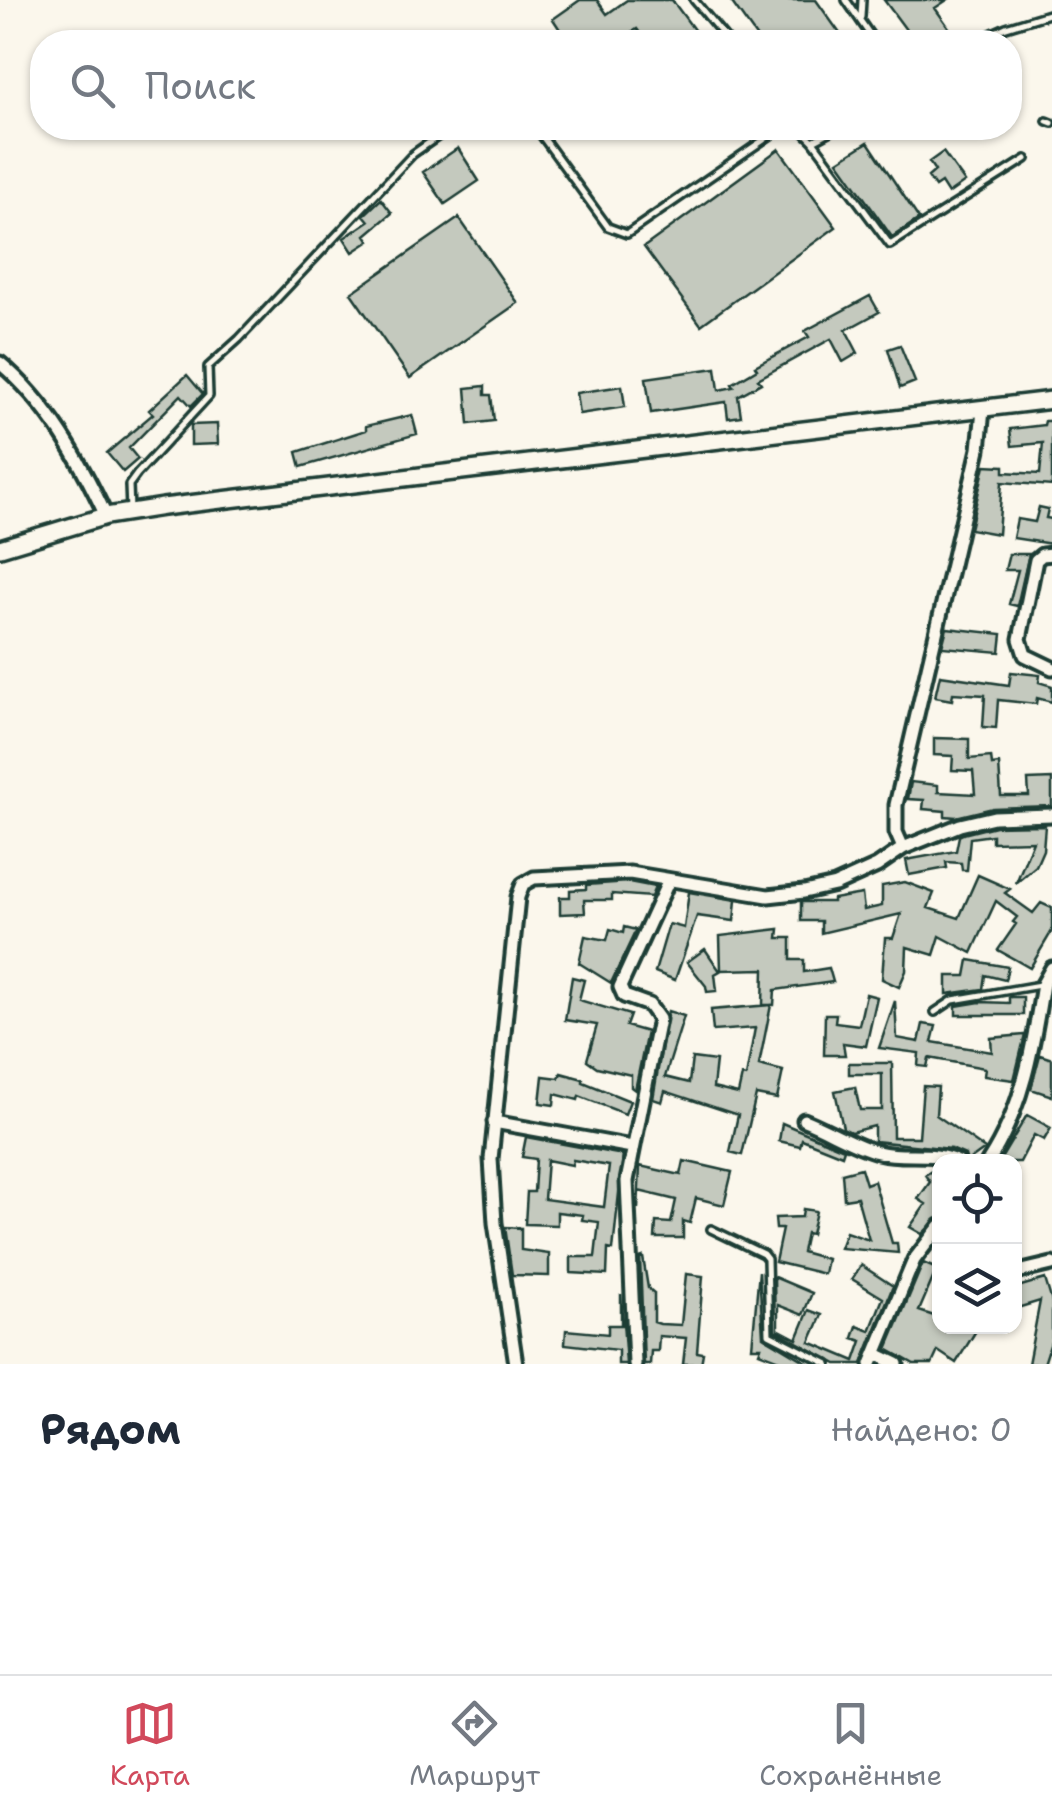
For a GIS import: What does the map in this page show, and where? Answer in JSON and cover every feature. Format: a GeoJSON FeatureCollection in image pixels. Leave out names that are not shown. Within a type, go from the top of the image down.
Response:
{"type":"FeatureCollection","features":[{"type":"Feature","properties":{"kind":"main road"},"geometry":{"type":"LineString","coordinates":[[0,548],[130,512],[1052,400]]}},
{"type":"Feature","properties":{"kind":"street"},"geometry":{"type":"LineString","coordinates":[[0,364],[22,382],[78,456],[106,516]]}},
{"type":"Feature","properties":{"kind":"street"},"geometry":{"type":"LineString","coordinates":[[903,848],[896,832],[896,805],[979,449],[983,410]]}},
{"type":"Feature","properties":{"kind":"street"},"geometry":{"type":"LineString","coordinates":[[1052,554],[1042,554],[1036,560],[1020,639],[1025,655],[1052,668]]}},
{"type":"Feature","properties":{"kind":"street"},"geometry":{"type":"LineString","coordinates":[[516,1364],[495,1223],[491,1159],[511,954],[523,884],[534,878],[630,873],[768,896],[804,892],[835,885],[877,866],[903,848],[960,825],[994,817],[1052,815]]}},
{"type":"Feature","properties":{"kind":"street"},"geometry":{"type":"LineString","coordinates":[[635,1364],[626,1206],[632,1147],[659,1019],[649,1005],[624,996],[620,987],[669,880]]}},
{"type":"Feature","properties":{"kind":"street"},"geometry":{"type":"LineString","coordinates":[[993,1154],[1018,1106],[1043,984],[1052,968]]}},
{"type":"Feature","properties":{"kind":"street"},"geometry":{"type":"LineString","coordinates":[[804,1120],[876,1152],[900,1157],[932,1156]]}},
{"type":"Feature","properties":{"kind":"street"},"geometry":{"type":"LineString","coordinates":[[494,1122],[632,1147]]}},
{"type":"Feature","properties":{"kind":"street"},"geometry":{"type":"LineString","coordinates":[[897,1364],[874,1359],[914,1260],[932,1236]]}},
{"type":"Feature","properties":{"kind":"street"},"geometry":{"type":"LineString","coordinates":[[1022,1270],[1052,1264]]}},
{"type":"Feature","properties":{"kind":"lane"},"geometry":{"type":"LineString","coordinates":[[694,0],[719,30]]}},
{"type":"Feature","properties":{"kind":"lane"},"geometry":{"type":"LineString","coordinates":[[846,0],[867,30]]}},
{"type":"Feature","properties":{"kind":"lane"},"geometry":{"type":"LineString","coordinates":[[860,20],[862,0]]}},
{"type":"Feature","properties":{"kind":"lane"},"geometry":{"type":"LineString","coordinates":[[998,30],[1052,13]]}},
{"type":"Feature","properties":{"kind":"lane"},"geometry":{"type":"LineString","coordinates":[[130,512],[129,485],[209,396],[209,364],[239,338],[413,154],[433,140]]}},
{"type":"Feature","properties":{"kind":"lane"},"geometry":{"type":"LineString","coordinates":[[545,140],[608,226],[627,234],[764,140]]}},
{"type":"Feature","properties":{"kind":"lane"},"geometry":{"type":"LineString","coordinates":[[813,141],[890,245],[1026,159]]}},
{"type":"Feature","properties":{"kind":"lane"},"geometry":{"type":"LineString","coordinates":[[935,1012],[954,1000],[1043,984]]}},
{"type":"Feature","properties":{"kind":"lane"},"geometry":{"type":"LineString","coordinates":[[711,1230],[767,1259],[769,1334],[828,1364]]}},
{"type":"Feature","properties":{"kind":"building"},"geometry":{"type":"Polygon","coordinates":[[[580,0],[597,0],[607,14],[627,0],[672,0],[694,30],[560,30],[553,19],[580,0]]]}},
{"type":"Feature","properties":{"kind":"building"},"geometry":{"type":"Polygon","coordinates":[[[730,0],[816,0],[837,30],[751,30],[730,0]]]}},
{"type":"Feature","properties":{"kind":"building"},"geometry":{"type":"Polygon","coordinates":[[[884,0],[947,0],[935,8],[951,30],[906,30],[884,0]]]}},
{"type":"Feature","properties":{"kind":"building"},"geometry":{"type":"Polygon","coordinates":[[[868,142],[919,219],[892,237],[838,161],[868,142]]]}},
{"type":"Feature","properties":{"kind":"building"},"geometry":{"type":"Polygon","coordinates":[[[458,148],[479,181],[445,204],[423,172],[458,148]]]}},
{"type":"Feature","properties":{"kind":"building"},"geometry":{"type":"Polygon","coordinates":[[[779,149],[836,227],[701,325],[644,247],[779,149]]]}},
{"type":"Feature","properties":{"kind":"building"},"geometry":{"type":"Polygon","coordinates":[[[943,152],[965,182],[948,194],[941,183],[935,187],[928,177],[935,171],[929,162],[943,152]]]}},
{"type":"Feature","properties":{"kind":"building"},"geometry":{"type":"Polygon","coordinates":[[[381,199],[392,213],[366,235],[370,241],[353,252],[344,238],[369,221],[364,215],[381,199]]]}},
{"type":"Feature","properties":{"kind":"building"},"geometry":{"type":"Polygon","coordinates":[[[459,218],[518,303],[410,378],[351,293],[459,218]]]}},
{"type":"Feature","properties":{"kind":"building"},"geometry":{"type":"Polygon","coordinates":[[[870,296],[879,312],[846,330],[858,353],[843,362],[831,339],[758,379],[761,383],[738,396],[741,416],[728,418],[726,402],[651,413],[646,378],[716,368],[719,390],[734,387],[732,384],[757,369],[755,366],[809,337],[805,331],[870,296]]]}},
{"type":"Feature","properties":{"kind":"building"},"geometry":{"type":"Polygon","coordinates":[[[900,345],[915,382],[900,388],[888,349],[900,345]]]}},
{"type":"Feature","properties":{"kind":"building"},"geometry":{"type":"Polygon","coordinates":[[[187,375],[203,394],[191,406],[181,395],[129,448],[138,459],[123,472],[107,453],[153,414],[149,410],[187,375]]]}},
{"type":"Feature","properties":{"kind":"building"},"geometry":{"type":"Polygon","coordinates":[[[485,386],[485,395],[491,395],[494,421],[469,424],[466,388],[485,386]]]}},
{"type":"Feature","properties":{"kind":"building"},"geometry":{"type":"Polygon","coordinates":[[[622,386],[625,407],[579,414],[576,393],[622,386]]]}},
{"type":"Feature","properties":{"kind":"building"},"geometry":{"type":"Polygon","coordinates":[[[412,415],[417,434],[301,467],[297,452],[366,430],[366,426],[412,415]]]}},
{"type":"Feature","properties":{"kind":"building"},"geometry":{"type":"Polygon","coordinates":[[[1045,421],[1052,421],[1052,486],[1002,482],[998,534],[970,529],[985,465],[1004,466],[1004,472],[1040,474],[1043,443],[1012,446],[1010,429],[1044,425],[1045,421]]]}},
{"type":"Feature","properties":{"kind":"building"},"geometry":{"type":"Polygon","coordinates":[[[217,424],[218,444],[191,445],[191,425],[217,424]]]}},
{"type":"Feature","properties":{"kind":"building"},"geometry":{"type":"Polygon","coordinates":[[[1039,507],[1048,509],[1046,518],[1052,519],[1052,544],[1013,538],[1017,519],[1035,522],[1039,507]]]}},
{"type":"Feature","properties":{"kind":"building"},"geometry":{"type":"Polygon","coordinates":[[[1009,554],[1029,554],[1017,606],[1009,604],[1018,570],[1005,570],[1009,554]]]}},
{"type":"Feature","properties":{"kind":"building"},"geometry":{"type":"Polygon","coordinates":[[[947,628],[1002,634],[1000,652],[942,647],[947,628]]]}},
{"type":"Feature","properties":{"kind":"building"},"geometry":{"type":"Polygon","coordinates":[[[1011,672],[1040,675],[1039,682],[1052,686],[1052,702],[1037,698],[1036,704],[998,700],[996,728],[983,727],[985,695],[953,693],[952,700],[935,697],[940,675],[1009,685],[1011,672]]]}},
{"type":"Feature","properties":{"kind":"building"},"geometry":{"type":"Polygon","coordinates":[[[934,738],[969,739],[969,759],[991,757],[992,765],[999,764],[1001,796],[1029,796],[1028,780],[1052,779],[1052,806],[993,808],[956,817],[945,816],[945,811],[923,809],[924,800],[908,799],[911,782],[938,785],[938,792],[975,794],[973,771],[952,770],[953,756],[934,755],[934,738]]]}},
{"type":"Feature","properties":{"kind":"building"},"geometry":{"type":"Polygon","coordinates":[[[1045,825],[1043,850],[1036,866],[1016,883],[1033,841],[992,842],[992,835],[970,838],[967,870],[962,870],[961,863],[946,862],[947,868],[909,875],[906,860],[956,851],[963,834],[995,826],[1045,825]]]}},
{"type":"Feature","properties":{"kind":"building"},"geometry":{"type":"Polygon","coordinates":[[[978,875],[1010,889],[1005,893],[1033,913],[1041,903],[1052,908],[1052,931],[1030,968],[998,950],[1017,917],[996,901],[972,953],[940,936],[934,955],[907,947],[906,971],[899,987],[882,979],[885,938],[893,938],[901,914],[821,933],[821,921],[801,921],[801,902],[833,902],[862,894],[864,910],[882,906],[882,886],[905,882],[934,893],[928,908],[959,918],[978,875]]]}},
{"type":"Feature","properties":{"kind":"building"},"geometry":{"type":"Polygon","coordinates":[[[629,882],[655,887],[651,897],[612,894],[612,900],[584,900],[585,913],[560,914],[560,897],[570,897],[570,890],[629,882]]]}},
{"type":"Feature","properties":{"kind":"building"},"geometry":{"type":"Polygon","coordinates":[[[689,892],[736,900],[734,921],[697,916],[675,980],[655,972],[669,924],[684,928],[689,892]]]}},
{"type":"Feature","properties":{"kind":"building"},"geometry":{"type":"Polygon","coordinates":[[[624,927],[636,930],[611,983],[579,963],[585,936],[607,940],[610,929],[623,933],[624,927]]]}},
{"type":"Feature","properties":{"kind":"building"},"geometry":{"type":"Polygon","coordinates":[[[779,929],[778,938],[791,938],[791,960],[804,960],[804,972],[829,968],[833,982],[775,990],[774,1005],[763,1005],[764,969],[721,970],[720,936],[779,929]]]}},
{"type":"Feature","properties":{"kind":"building"},"geometry":{"type":"Polygon","coordinates":[[[705,949],[720,971],[715,974],[717,991],[707,992],[687,962],[705,949]]]}},
{"type":"Feature","properties":{"kind":"building"},"geometry":{"type":"Polygon","coordinates":[[[969,960],[1008,967],[1005,980],[985,975],[983,989],[947,994],[947,976],[966,976],[969,960]]]}},
{"type":"Feature","properties":{"kind":"building"},"geometry":{"type":"Polygon","coordinates":[[[572,977],[584,980],[579,1000],[630,1015],[626,1026],[647,1032],[635,1090],[631,1087],[631,1075],[597,1067],[587,1060],[597,1025],[565,1020],[572,977]]]}},
{"type":"Feature","properties":{"kind":"building"},"geometry":{"type":"Polygon","coordinates":[[[866,994],[877,997],[866,1046],[843,1043],[845,1055],[824,1055],[825,1014],[836,1014],[835,1022],[859,1025],[866,994]]]}},
{"type":"Feature","properties":{"kind":"building"},"geometry":{"type":"Polygon","coordinates":[[[1009,997],[1023,997],[1023,1015],[956,1015],[956,1006],[1009,1003],[1009,997]]]}},
{"type":"Feature","properties":{"kind":"building"},"geometry":{"type":"Polygon","coordinates":[[[895,1001],[897,1038],[919,1042],[923,1024],[936,1026],[932,1042],[992,1052],[991,1038],[1025,1035],[1014,1080],[984,1076],[985,1068],[929,1058],[927,1067],[918,1066],[919,1053],[879,1048],[895,1001]]]}},
{"type":"Feature","properties":{"kind":"building"},"geometry":{"type":"Polygon","coordinates":[[[771,1005],[759,1065],[783,1071],[777,1099],[756,1095],[742,1155],[730,1152],[738,1115],[665,1091],[662,1102],[653,1099],[667,1015],[668,1011],[684,1016],[665,1077],[689,1083],[692,1058],[716,1061],[713,1088],[738,1094],[742,1076],[746,1077],[755,1028],[713,1031],[711,1010],[771,1005]]]}},
{"type":"Feature","properties":{"kind":"building"},"geometry":{"type":"Polygon","coordinates":[[[1040,1055],[1052,1059],[1052,1096],[1031,1089],[1040,1055]]]}},
{"type":"Feature","properties":{"kind":"building"},"geometry":{"type":"Polygon","coordinates":[[[849,1063],[892,1063],[893,1137],[919,1137],[923,1086],[938,1087],[936,1115],[985,1149],[978,1154],[963,1154],[951,1149],[874,1141],[874,1126],[851,1132],[843,1128],[835,1091],[855,1087],[860,1110],[882,1110],[882,1074],[849,1074],[849,1063]]]}},
{"type":"Feature","properties":{"kind":"building"},"geometry":{"type":"Polygon","coordinates":[[[561,1073],[630,1101],[625,1114],[579,1096],[578,1100],[555,1094],[554,1105],[540,1103],[543,1076],[559,1078],[561,1073]]]}},
{"type":"Feature","properties":{"kind":"building"},"geometry":{"type":"Polygon","coordinates":[[[1027,1115],[1051,1128],[1044,1140],[1034,1135],[1022,1158],[1022,1154],[1004,1154],[1027,1115]]]}},
{"type":"Feature","properties":{"kind":"building"},"geometry":{"type":"Polygon","coordinates":[[[782,1123],[844,1149],[842,1155],[802,1139],[800,1146],[779,1141],[782,1123]]]}},
{"type":"Feature","properties":{"kind":"building"},"geometry":{"type":"Polygon","coordinates":[[[526,1137],[623,1155],[607,1275],[571,1273],[571,1257],[595,1257],[599,1222],[582,1220],[583,1215],[557,1212],[557,1225],[525,1224],[527,1192],[534,1192],[536,1159],[522,1157],[526,1137]],[[547,1160],[544,1199],[604,1207],[609,1166],[573,1160],[572,1165],[547,1160]]]}},
{"type":"Feature","properties":{"kind":"building"},"geometry":{"type":"Polygon","coordinates":[[[684,1161],[732,1172],[724,1205],[696,1198],[690,1223],[683,1221],[683,1238],[655,1238],[656,1222],[671,1223],[676,1200],[639,1191],[638,1209],[640,1166],[681,1175],[684,1161]]]}},
{"type":"Feature","properties":{"kind":"building"},"geometry":{"type":"Polygon","coordinates":[[[861,1168],[866,1184],[874,1181],[898,1253],[840,1248],[846,1232],[869,1240],[857,1197],[844,1199],[842,1173],[861,1168]]]}},
{"type":"Feature","properties":{"kind":"building"},"geometry":{"type":"Polygon","coordinates":[[[932,1171],[932,1225],[922,1234],[910,1227],[926,1204],[918,1199],[930,1182],[925,1175],[932,1171]]]}},
{"type":"Feature","properties":{"kind":"building"},"geometry":{"type":"Polygon","coordinates":[[[803,1209],[816,1211],[802,1252],[827,1259],[824,1274],[775,1262],[782,1229],[776,1229],[775,1218],[802,1217],[803,1209]]]}},
{"type":"Feature","properties":{"kind":"building"},"geometry":{"type":"Polygon","coordinates":[[[505,1227],[521,1228],[521,1250],[549,1254],[549,1276],[512,1275],[505,1227]]]}},
{"type":"Feature","properties":{"kind":"building"},"geometry":{"type":"Polygon","coordinates":[[[643,1257],[648,1288],[654,1293],[654,1322],[660,1324],[681,1325],[686,1274],[703,1276],[697,1352],[703,1353],[701,1364],[683,1364],[686,1338],[659,1336],[658,1351],[651,1351],[650,1364],[644,1364],[640,1258],[643,1257]]]}},
{"type":"Feature","properties":{"kind":"building"},"geometry":{"type":"Polygon","coordinates":[[[923,1263],[932,1267],[932,1281],[919,1311],[932,1315],[932,1334],[974,1334],[956,1363],[938,1351],[932,1364],[914,1364],[887,1349],[923,1263]]]}},
{"type":"Feature","properties":{"kind":"building"},"geometry":{"type":"Polygon","coordinates":[[[861,1265],[893,1286],[862,1364],[837,1364],[775,1330],[774,1277],[812,1293],[803,1315],[778,1305],[778,1329],[797,1339],[809,1310],[822,1315],[810,1342],[855,1361],[862,1341],[853,1338],[857,1326],[870,1331],[883,1298],[852,1279],[861,1265]]]}},
{"type":"Feature","properties":{"kind":"building"},"geometry":{"type":"Polygon","coordinates":[[[759,1271],[763,1336],[810,1364],[790,1364],[759,1352],[761,1347],[752,1347],[759,1271]]]}},
{"type":"Feature","properties":{"kind":"building"},"geometry":{"type":"Polygon","coordinates":[[[1045,1279],[1052,1302],[1052,1339],[1044,1364],[1028,1364],[1040,1301],[1022,1307],[1022,1286],[1045,1279]]]}},
{"type":"Feature","properties":{"kind":"building"},"geometry":{"type":"Polygon","coordinates":[[[621,1294],[626,1364],[618,1364],[618,1350],[565,1344],[566,1330],[608,1334],[608,1325],[621,1325],[621,1294]]]}}]}
